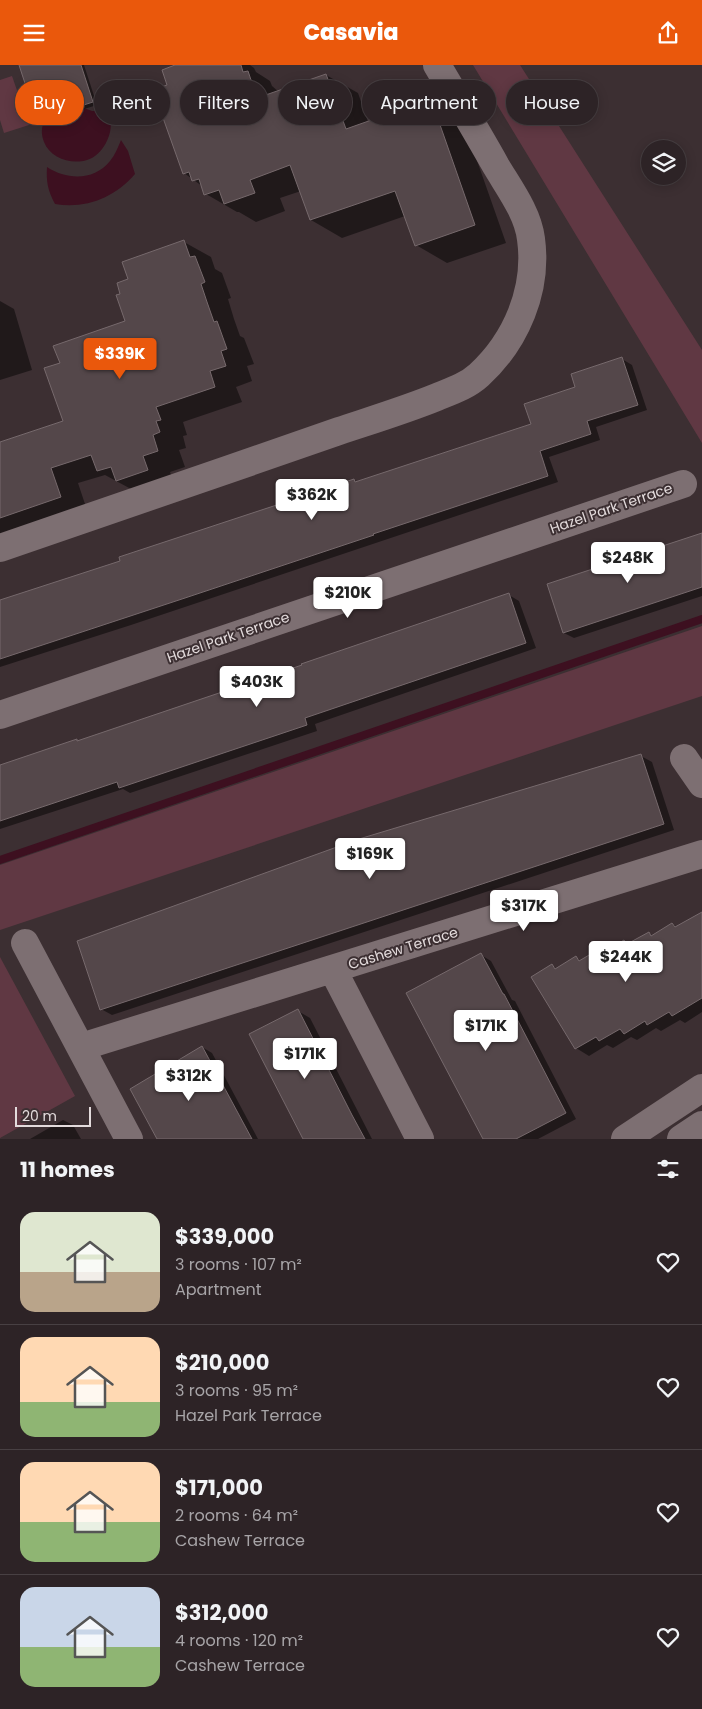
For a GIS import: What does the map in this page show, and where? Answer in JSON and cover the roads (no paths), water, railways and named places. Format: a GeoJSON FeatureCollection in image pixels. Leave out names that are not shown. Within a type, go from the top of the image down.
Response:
{"type":"FeatureCollection","features":[{"type":"Feature","properties":{"kind":"street"},"geometry":{"type":"LineString","coordinates":[[0,548],[422,403],[462,387],[479,375],[515,330],[525,304],[533,267],[531,237],[522,209],[437,65]]}},
{"type":"Feature","properties":{"kind":"street","name":"Hazel Park Terrace"},"geometry":{"type":"LineString","coordinates":[[0,715],[683,483]]}},
{"type":"Feature","properties":{"kind":"street"},"geometry":{"type":"LineString","coordinates":[[684,758],[702,784]]}},
{"type":"Feature","properties":{"kind":"street","name":"Cashew Terrace"},"geometry":{"type":"LineString","coordinates":[[81,1047],[702,855]]}},
{"type":"Feature","properties":{"kind":"street"},"geometry":{"type":"LineString","coordinates":[[25,943],[129,1139]]}},
{"type":"Feature","properties":{"kind":"street","name":"Cashew Terrace"},"geometry":{"type":"LineString","coordinates":[[333,970],[420,1139]]}},
{"type":"Feature","properties":{"kind":"street"},"geometry":{"type":"LineString","coordinates":[[626,1139],[702,1088]]}},
{"type":"Feature","properties":{"kind":"street"},"geometry":{"type":"LineString","coordinates":[[681,1139],[702,1125]]}},
{"type":"Feature","properties":{"kind":"waterway"},"geometry":{"type":"LineString","coordinates":[[0,860],[702,619]]}}]}
